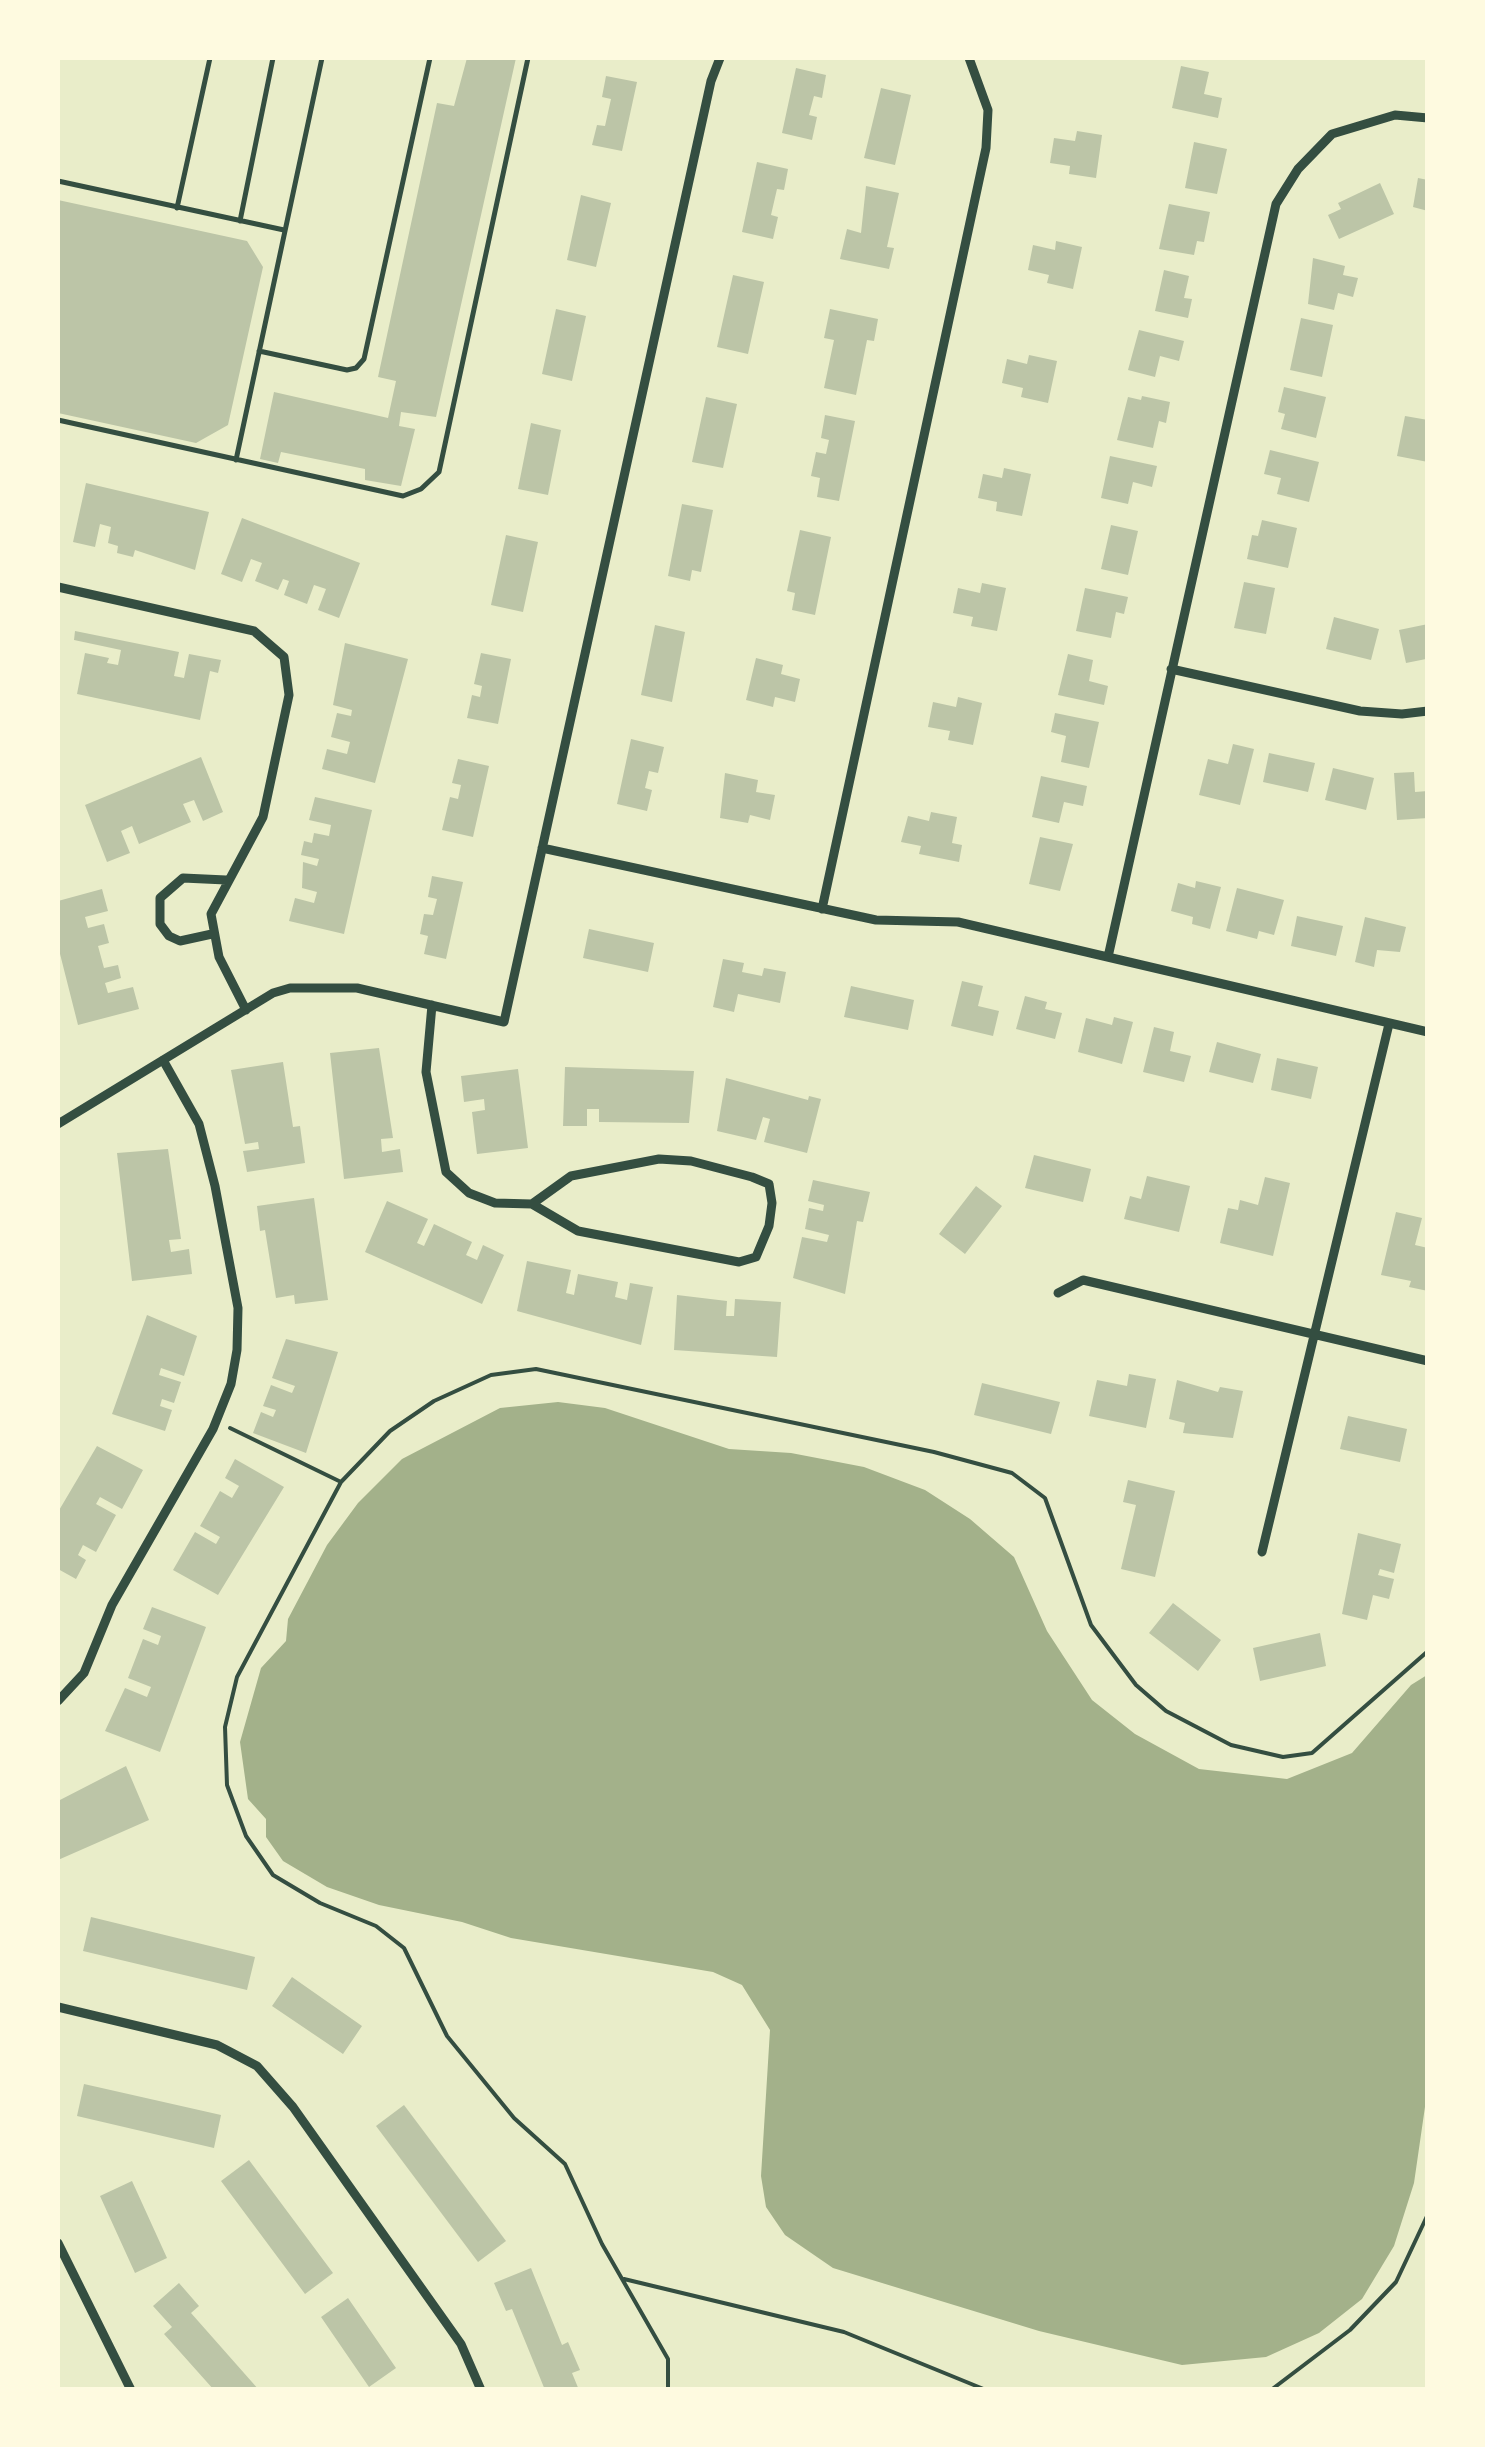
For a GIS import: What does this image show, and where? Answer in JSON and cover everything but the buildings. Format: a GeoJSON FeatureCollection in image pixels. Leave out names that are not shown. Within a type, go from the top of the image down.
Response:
{"type":"FeatureCollection","features":[{"type":"Feature","properties":{"kind":"street"},"geometry":{"type":"LineString","coordinates":[[58,1124],[273,993],[329,984],[504,1022],[711,82],[720,58]]}},
{"type":"Feature","properties":{"kind":"street"},"geometry":{"type":"LineString","coordinates":[[822,908],[986,148],[988,110],[968,58]]}},
{"type":"Feature","properties":{"kind":"street"},"geometry":{"type":"LineString","coordinates":[[1108,957],[1276,204],[1298,169],[1332,134],[1395,115],[1428,118]]}},
{"type":"Feature","properties":{"kind":"street"},"geometry":{"type":"LineString","coordinates":[[58,586],[254,631],[284,657],[289,695],[263,817],[211,914],[212,934],[246,1010]]}},
{"type":"Feature","properties":{"kind":"street"},"geometry":{"type":"LineString","coordinates":[[1171,670],[1360,711],[1402,714],[1428,710]]}},
{"type":"Feature","properties":{"kind":"street"},"geometry":{"type":"LineString","coordinates":[[542,848],[876,920],[958,922],[1428,1032]]}},
{"type":"Feature","properties":{"kind":"street"},"geometry":{"type":"LineString","coordinates":[[212,934],[180,941],[169,936],[160,924],[160,898],[182,878],[226,880]]}},
{"type":"Feature","properties":{"kind":"street"},"geometry":{"type":"LineString","coordinates":[[432,1005],[426,1072],[446,1172],[483,1199],[532,1204],[578,1230],[739,1262],[756,1257],[770,1226],[769,1184],[714,1166],[659,1159],[571,1176],[532,1204]]}},
{"type":"Feature","properties":{"kind":"street"},"geometry":{"type":"LineString","coordinates":[[1262,1552],[1389,1024]]}},
{"type":"Feature","properties":{"kind":"street"},"geometry":{"type":"LineString","coordinates":[[58,1701],[84,1673],[112,1605],[216,1422],[237,1350],[235,1282],[198,1124],[163,1060]]}},
{"type":"Feature","properties":{"kind":"street"},"geometry":{"type":"LineString","coordinates":[[1058,1294],[1083,1280],[1428,1361]]}},
{"type":"Feature","properties":{"kind":"street"},"geometry":{"type":"LineString","coordinates":[[58,2007],[218,2045],[257,2066],[293,2107],[461,2344],[480,2390]]}},
{"type":"Feature","properties":{"kind":"street"},"geometry":{"type":"LineString","coordinates":[[58,2243],[131,2390]]}},
{"type":"Feature","properties":{"kind":"lane"},"geometry":{"type":"LineString","coordinates":[[177,208],[210,58]]}},
{"type":"Feature","properties":{"kind":"lane"},"geometry":{"type":"LineString","coordinates":[[240,221],[273,58]]}},
{"type":"Feature","properties":{"kind":"lane"},"geometry":{"type":"LineString","coordinates":[[236,460],[322,58]]}},
{"type":"Feature","properties":{"kind":"lane"},"geometry":{"type":"LineString","coordinates":[[259,350],[346,370],[356,368],[364,359],[430,58]]}},
{"type":"Feature","properties":{"kind":"lane"},"geometry":{"type":"LineString","coordinates":[[58,420],[404,496],[421,489],[439,472],[528,58]]}},
{"type":"Feature","properties":{"kind":"lane"},"geometry":{"type":"LineString","coordinates":[[58,181],[285,230]]}},
{"type":"Feature","properties":{"kind":"path"},"geometry":{"type":"LineString","coordinates":[[668,2390],[668,2359],[565,2164],[514,2118],[447,2036],[404,1948],[376,1926],[320,1903],[273,1876],[246,1836],[227,1785],[225,1727],[237,1677],[342,1482],[390,1431],[434,1402],[490,1375],[550,1371],[934,1452],[1012,1473],[1046,1498],[1066,1543],[1076,1590],[1108,1652],[1166,1711],[1231,1745],[1283,1757],[1312,1752],[1428,1650]]}},
{"type":"Feature","properties":{"kind":"path"},"geometry":{"type":"LineString","coordinates":[[216,1422],[342,1482]]}},
{"type":"Feature","properties":{"kind":"path"},"geometry":{"type":"LineString","coordinates":[[1270,2390],[1350,2330],[1396,2282],[1428,2214]]}},
{"type":"Feature","properties":{"kind":"path"},"geometry":{"type":"LineString","coordinates":[[624,2279],[844,2332],[986,2390]]}},
{"type":"Feature","properties":{"kind":"shaded area"},"geometry":{"type":"Polygon","coordinates":[[[558,1402],[605,1408],[729,1449],[791,1453],[864,1467],[925,1490],[970,1519],[1014,1557],[1047,1631],[1092,1700],[1135,1734],[1199,1769],[1287,1779],[1352,1753],[1411,1685],[1427,1675],[1427,2093],[1414,2183],[1394,2246],[1362,2299],[1319,2333],[1266,2357],[1182,2365],[1039,2331],[833,2268],[785,2235],[766,2207],[761,2176],[770,2030],[742,1985],[713,1972],[511,1938],[462,1922],[379,1905],[327,1887],[283,1861],[266,1837],[266,1819],[248,1799],[240,1742],[261,1668],[286,1641],[288,1619],[327,1545],[358,1503],[402,1459],[500,1408],[558,1402]]]}}]}
